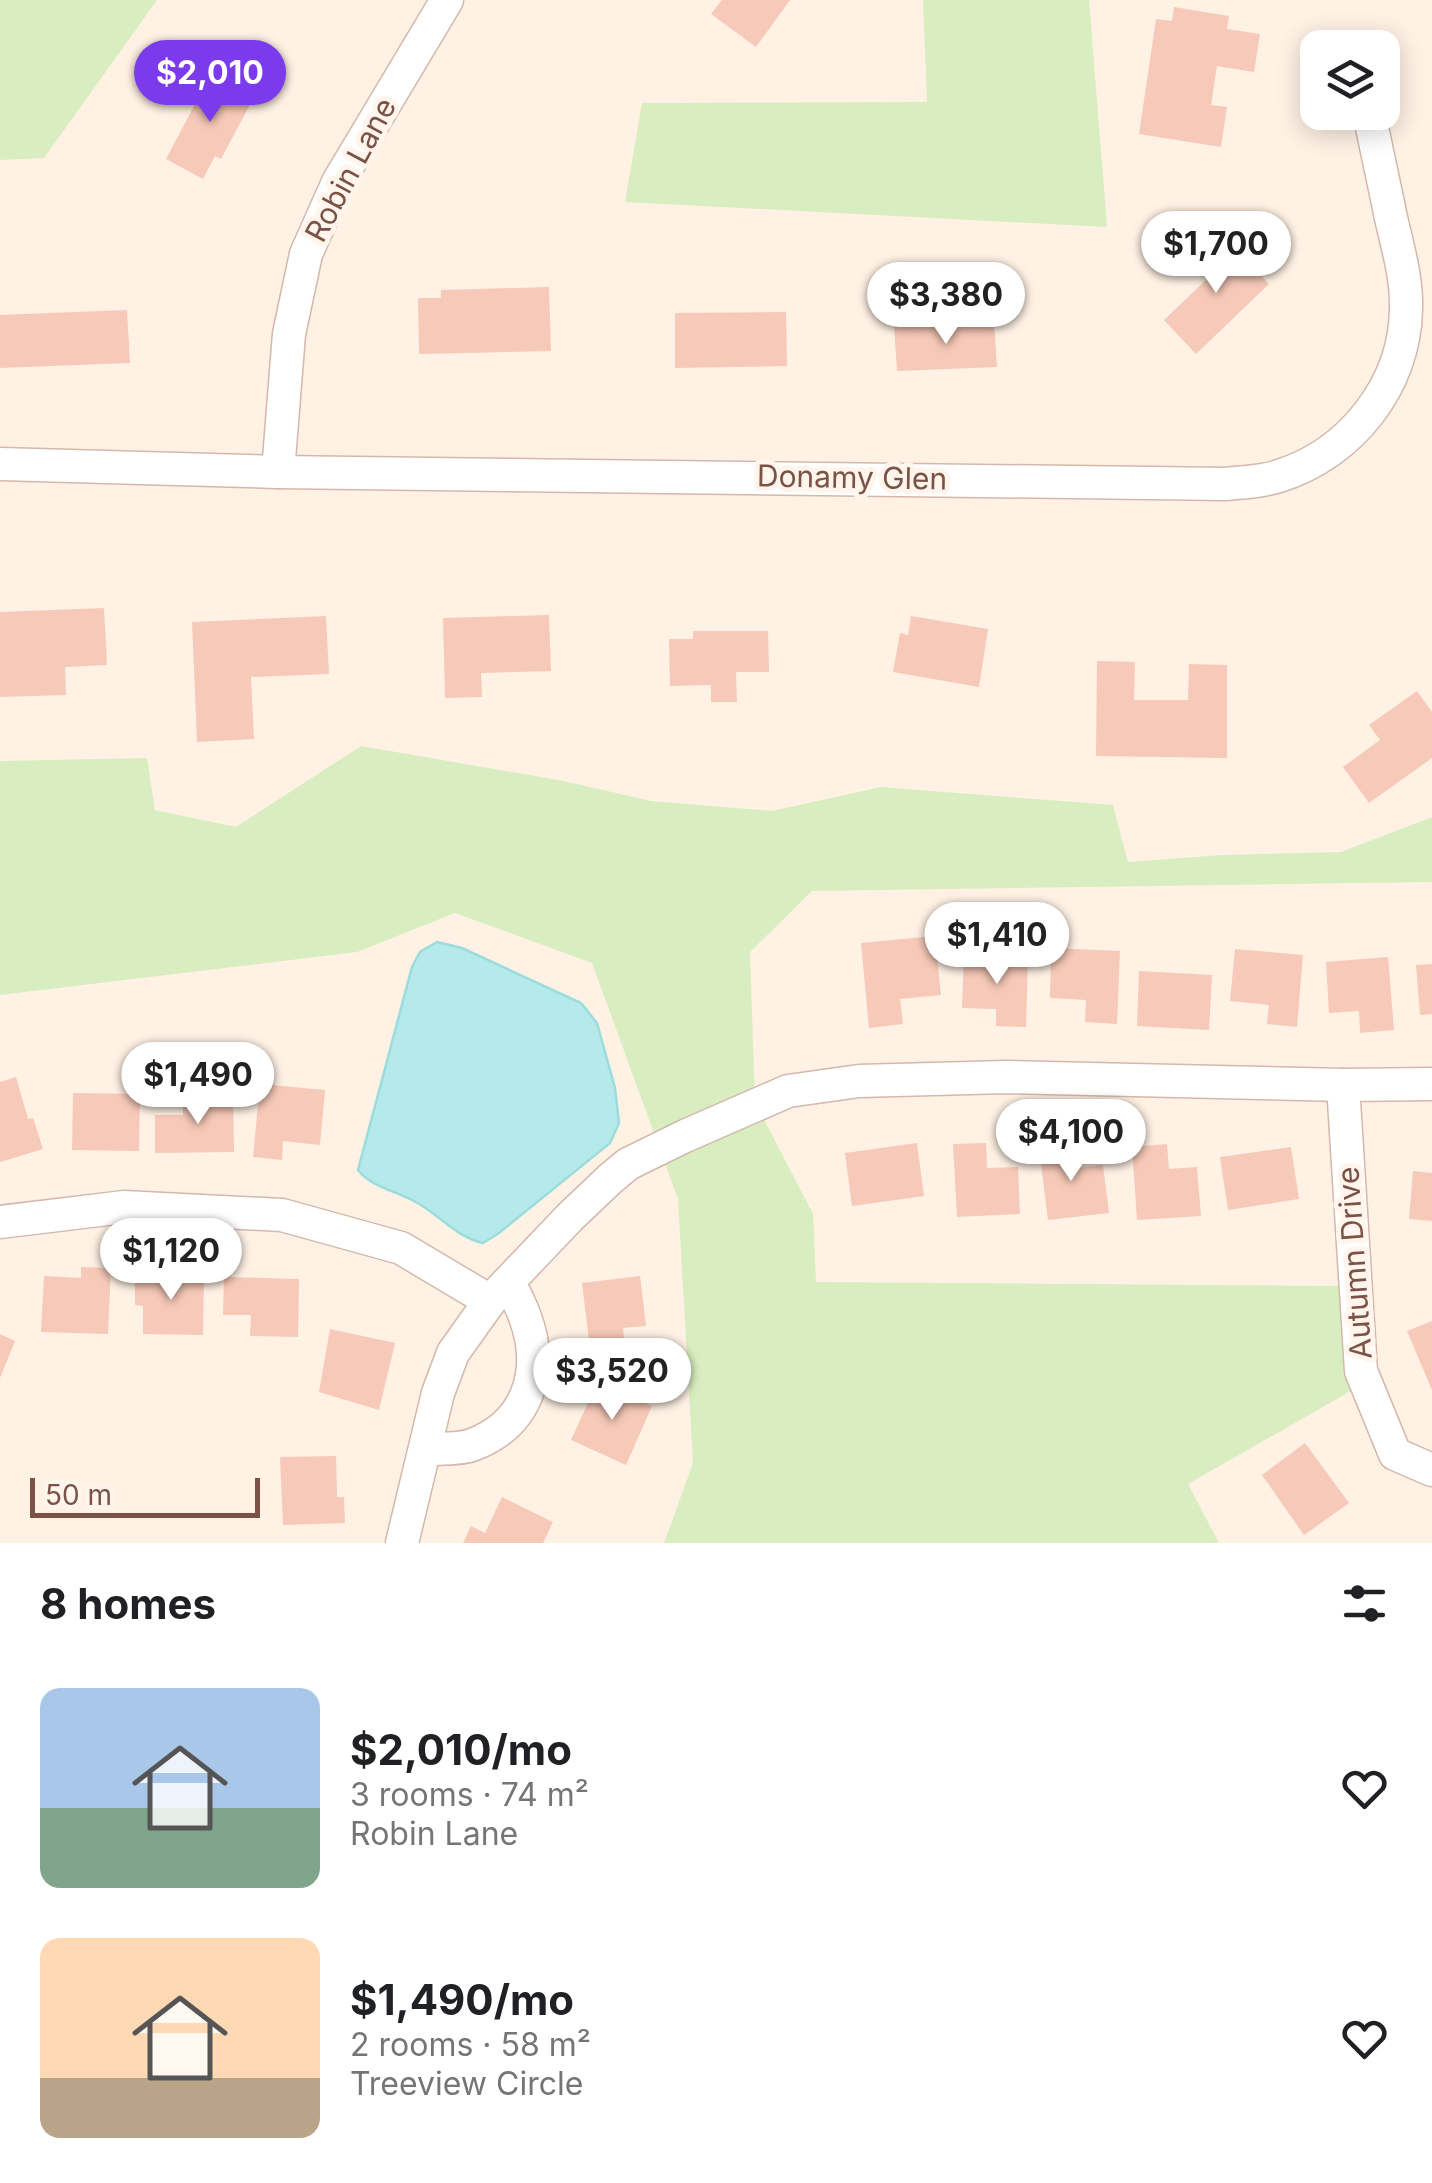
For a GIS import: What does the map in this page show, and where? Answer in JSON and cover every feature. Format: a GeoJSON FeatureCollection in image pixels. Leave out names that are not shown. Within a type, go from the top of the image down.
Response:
{"type":"FeatureCollection","features":[{"type":"Feature","properties":{"kind":"street","name":"Robin Lane"},"geometry":{"type":"LineString","coordinates":[[278,472],[290,334],[306,254],[338,182],[447,0]]}},
{"type":"Feature","properties":{"kind":"street","name":"Donamy Glen"},"geometry":{"type":"LineString","coordinates":[[0,464],[278,472],[1226,484],[1281,476],[1316,460],[1346,439],[1371,412],[1397,362],[1406,306],[1401,264],[1372,130]]}},
{"type":"Feature","properties":{"kind":"street"},"geometry":{"type":"LineString","coordinates":[[402,1543],[438,1394],[454,1353],[499,1291],[628,1164],[788,1091],[859,1080],[1006,1077],[1432,1084]]}},
{"type":"Feature","properties":{"kind":"street","name":"Autumn Drive"},"geometry":{"type":"LineString","coordinates":[[1343,1085],[1362,1371],[1396,1454],[1432,1470]]}},
{"type":"Feature","properties":{"kind":"street"},"geometry":{"type":"LineString","coordinates":[[0,1222],[124,1207],[282,1215],[401,1248],[499,1291],[526,1318],[535,1360],[527,1399],[506,1426],[469,1446],[425,1449]]}},
{"type":"Feature","properties":{"kind":"green space"},"geometry":{"type":"Polygon","coordinates":[[[0,0],[157,0],[44,158],[0,160],[0,0]]]}},
{"type":"Feature","properties":{"kind":"green space"},"geometry":{"type":"Polygon","coordinates":[[[923,0],[1089,0],[1107,227],[625,202],[642,103],[927,102],[923,0]]]}},
{"type":"Feature","properties":{"kind":"green space"},"geometry":{"type":"Polygon","coordinates":[[[361,746],[564,781],[651,801],[772,811],[881,787],[1113,805],[1128,862],[1341,852],[1432,817],[1432,882],[812,891],[750,952],[755,1102],[813,1214],[816,1282],[1343,1286],[1356,1388],[1188,1484],[1219,1543],[664,1543],[693,1463],[678,1199],[592,963],[455,913],[357,952],[0,995],[0,761],[147,758],[155,810],[236,827],[361,746]]]}},
{"type":"Feature","properties":{"kind":"water"},"geometry":{"type":"Polygon","coordinates":[[[437,942],[462,948],[581,1003],[597,1023],[615,1088],[619,1123],[610,1143],[483,1243],[464,1236],[423,1206],[370,1181],[358,1170],[412,967],[420,952],[437,942]]]}},
{"type":"Feature","properties":{"kind":"building"},"geometry":{"type":"Polygon","coordinates":[[[722,0],[790,0],[756,47],[711,14],[722,0]]]}},
{"type":"Feature","properties":{"kind":"building"},"geometry":{"type":"Polygon","coordinates":[[[1174,7],[1229,16],[1227,29],[1260,34],[1254,72],[1217,66],[1211,105],[1227,107],[1221,147],[1139,134],[1156,19],[1172,21],[1174,7]]]}},
{"type":"Feature","properties":{"kind":"building"},"geometry":{"type":"Polygon","coordinates":[[[212,72],[255,95],[221,159],[215,156],[203,179],[166,159],[212,72]]]}},
{"type":"Feature","properties":{"kind":"building"},"geometry":{"type":"Polygon","coordinates":[[[1222,236],[1269,284],[1196,354],[1164,320],[1208,278],[1194,263],[1222,236]]]}},
{"type":"Feature","properties":{"kind":"building"},"geometry":{"type":"Polygon","coordinates":[[[549,287],[551,351],[419,354],[418,298],[441,298],[441,290],[549,287]]]}},
{"type":"Feature","properties":{"kind":"building"},"geometry":{"type":"Polygon","coordinates":[[[127,310],[130,363],[0,368],[0,315],[127,310]]]}},
{"type":"Feature","properties":{"kind":"building"},"geometry":{"type":"Polygon","coordinates":[[[786,312],[787,366],[675,368],[675,313],[786,312]]]}},
{"type":"Feature","properties":{"kind":"building"},"geometry":{"type":"Polygon","coordinates":[[[994,322],[997,367],[897,371],[894,326],[994,322]]]}},
{"type":"Feature","properties":{"kind":"building"},"geometry":{"type":"Polygon","coordinates":[[[104,608],[107,665],[65,667],[66,695],[0,697],[0,612],[104,608]]]}},
{"type":"Feature","properties":{"kind":"building"},"geometry":{"type":"Polygon","coordinates":[[[549,615],[551,671],[481,673],[482,697],[445,698],[443,618],[549,615]]]}},
{"type":"Feature","properties":{"kind":"building"},"geometry":{"type":"Polygon","coordinates":[[[326,616],[329,674],[251,677],[254,739],[197,742],[192,622],[326,616]]]}},
{"type":"Feature","properties":{"kind":"building"},"geometry":{"type":"Polygon","coordinates":[[[911,616],[988,629],[979,687],[893,672],[900,633],[908,635],[911,616]]]}},
{"type":"Feature","properties":{"kind":"building"},"geometry":{"type":"Polygon","coordinates":[[[693,631],[768,631],[769,672],[736,672],[737,702],[711,702],[711,685],[670,686],[669,639],[693,639],[693,631]]]}},
{"type":"Feature","properties":{"kind":"building"},"geometry":{"type":"Polygon","coordinates":[[[1097,661],[1135,662],[1134,700],[1188,700],[1189,664],[1227,665],[1227,758],[1096,756],[1097,661]]]}},
{"type":"Feature","properties":{"kind":"building"},"geometry":{"type":"Polygon","coordinates":[[[1417,691],[1432,712],[1432,758],[1369,803],[1343,767],[1380,740],[1369,725],[1417,691]]]}},
{"type":"Feature","properties":{"kind":"building"},"geometry":{"type":"Polygon","coordinates":[[[935,936],[941,995],[900,999],[903,1024],[869,1028],[861,943],[935,936]]]}},
{"type":"Feature","properties":{"kind":"building"},"geometry":{"type":"Polygon","coordinates":[[[1051,948],[1120,951],[1117,1024],[1085,1022],[1086,1000],[1050,998],[1051,948]]]}},
{"type":"Feature","properties":{"kind":"building"},"geometry":{"type":"Polygon","coordinates":[[[1235,949],[1303,955],[1297,1027],[1267,1024],[1269,1005],[1230,1001],[1235,949]]]}},
{"type":"Feature","properties":{"kind":"building"},"geometry":{"type":"Polygon","coordinates":[[[964,955],[1028,957],[1026,1027],[996,1026],[996,1009],[962,1008],[964,955]]]}},
{"type":"Feature","properties":{"kind":"building"},"geometry":{"type":"Polygon","coordinates":[[[1388,957],[1394,1030],[1360,1033],[1359,1011],[1329,1013],[1326,962],[1388,957]]]}},
{"type":"Feature","properties":{"kind":"building"},"geometry":{"type":"Polygon","coordinates":[[[1432,964],[1432,1014],[1420,1015],[1416,965],[1432,964]]]}},
{"type":"Feature","properties":{"kind":"building"},"geometry":{"type":"Polygon","coordinates":[[[1139,971],[1212,975],[1209,1030],[1137,1026],[1139,971]]]}},
{"type":"Feature","properties":{"kind":"building"},"geometry":{"type":"Polygon","coordinates":[[[16,1077],[28,1119],[33,1118],[43,1149],[0,1162],[0,1082],[16,1077]]]}},
{"type":"Feature","properties":{"kind":"building"},"geometry":{"type":"Polygon","coordinates":[[[260,1084],[325,1090],[320,1145],[283,1141],[282,1160],[253,1157],[260,1084]]]}},
{"type":"Feature","properties":{"kind":"building"},"geometry":{"type":"Polygon","coordinates":[[[73,1093],[140,1094],[139,1151],[72,1150],[73,1093]]]}},
{"type":"Feature","properties":{"kind":"building"},"geometry":{"type":"Polygon","coordinates":[[[183,1096],[233,1096],[234,1152],[155,1153],[155,1115],[183,1115],[183,1096]]]}},
{"type":"Feature","properties":{"kind":"building"},"geometry":{"type":"Polygon","coordinates":[[[917,1143],[924,1196],[852,1206],[845,1153],[917,1143]]]}},
{"type":"Feature","properties":{"kind":"building"},"geometry":{"type":"Polygon","coordinates":[[[986,1143],[987,1168],[1018,1167],[1020,1214],[957,1217],[953,1144],[986,1143]]]}},
{"type":"Feature","properties":{"kind":"building"},"geometry":{"type":"Polygon","coordinates":[[[1074,1143],[1077,1168],[1103,1165],[1109,1213],[1048,1220],[1039,1147],[1074,1143]]]}},
{"type":"Feature","properties":{"kind":"building"},"geometry":{"type":"Polygon","coordinates":[[[1167,1144],[1169,1169],[1197,1167],[1201,1216],[1137,1220],[1132,1147],[1167,1144]]]}},
{"type":"Feature","properties":{"kind":"building"},"geometry":{"type":"Polygon","coordinates":[[[1291,1147],[1299,1199],[1228,1210],[1220,1157],[1291,1147]]]}},
{"type":"Feature","properties":{"kind":"building"},"geometry":{"type":"Polygon","coordinates":[[[1413,1171],[1432,1173],[1432,1221],[1409,1219],[1413,1171]]]}},
{"type":"Feature","properties":{"kind":"building"},"geometry":{"type":"Polygon","coordinates":[[[81,1267],[111,1268],[108,1334],[41,1332],[44,1276],[81,1278],[81,1267]]]}},
{"type":"Feature","properties":{"kind":"building"},"geometry":{"type":"Polygon","coordinates":[[[135,1273],[204,1274],[203,1335],[143,1334],[143,1306],[135,1305],[135,1273]]]}},
{"type":"Feature","properties":{"kind":"building"},"geometry":{"type":"Polygon","coordinates":[[[640,1276],[646,1326],[623,1328],[626,1353],[591,1357],[582,1283],[640,1276]]]}},
{"type":"Feature","properties":{"kind":"building"},"geometry":{"type":"Polygon","coordinates":[[[224,1277],[299,1279],[298,1337],[250,1336],[251,1315],[223,1315],[224,1277]]]}},
{"type":"Feature","properties":{"kind":"building"},"geometry":{"type":"Polygon","coordinates":[[[1432,1321],[1432,1390],[1407,1331],[1432,1321]]]}},
{"type":"Feature","properties":{"kind":"building"},"geometry":{"type":"Polygon","coordinates":[[[330,1329],[395,1343],[379,1410],[319,1392],[330,1329]]]}},
{"type":"Feature","properties":{"kind":"building"},"geometry":{"type":"Polygon","coordinates":[[[0,1334],[15,1341],[0,1378],[0,1334]]]}},
{"type":"Feature","properties":{"kind":"building"},"geometry":{"type":"Polygon","coordinates":[[[598,1381],[652,1406],[626,1465],[571,1440],[598,1381]]]}},
{"type":"Feature","properties":{"kind":"building"},"geometry":{"type":"Polygon","coordinates":[[[1305,1443],[1349,1503],[1304,1535],[1262,1475],[1305,1443]]]}},
{"type":"Feature","properties":{"kind":"building"},"geometry":{"type":"Polygon","coordinates":[[[336,1456],[337,1497],[344,1497],[345,1523],[283,1525],[280,1457],[336,1456]]]}},
{"type":"Feature","properties":{"kind":"building"},"geometry":{"type":"Polygon","coordinates":[[[502,1497],[553,1522],[543,1543],[463,1543],[471,1526],[485,1533],[502,1497]]]}}]}
